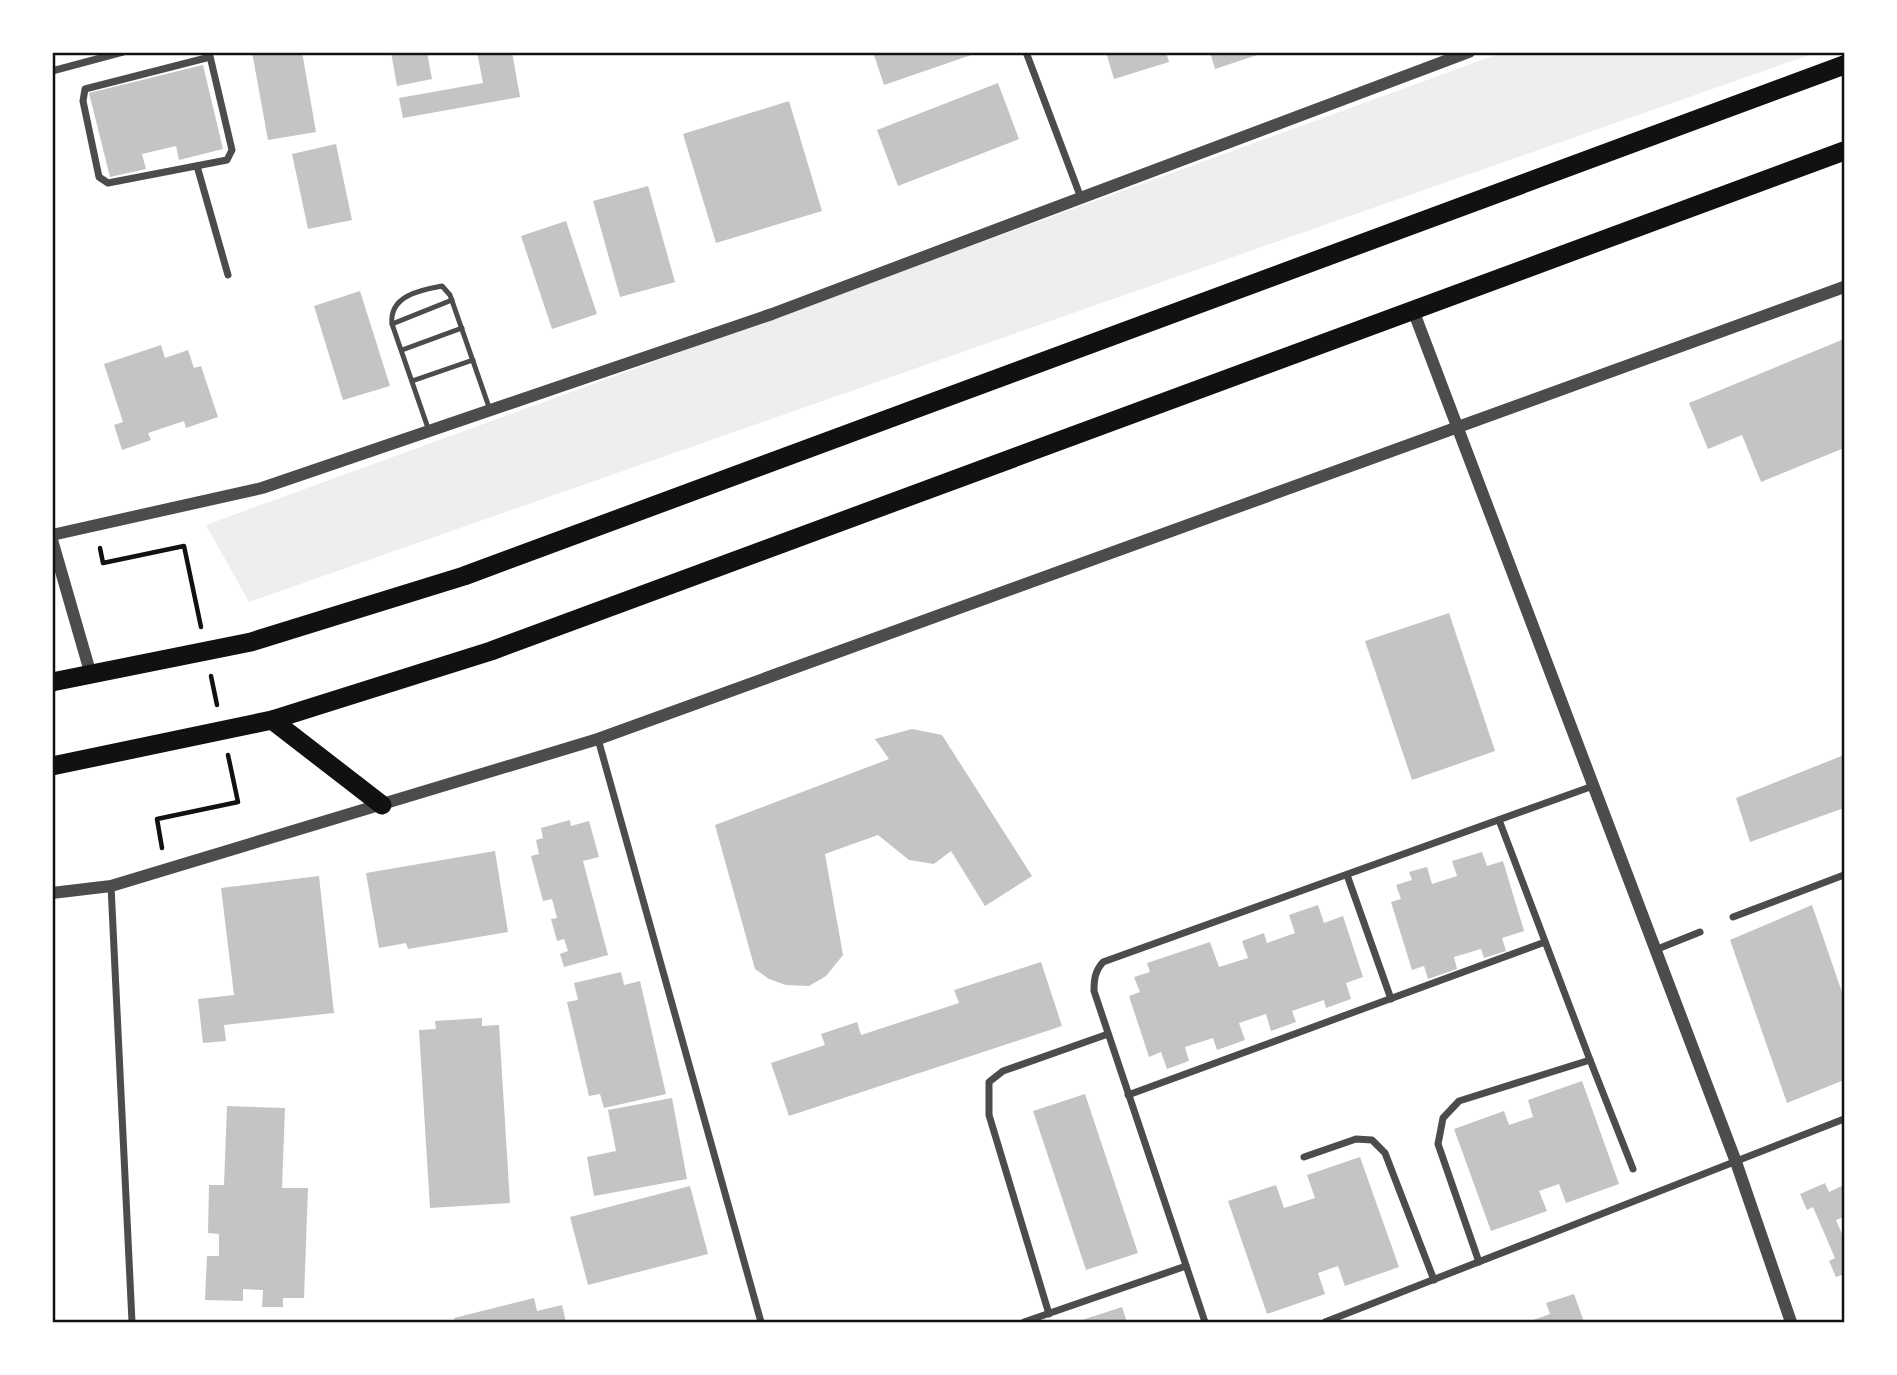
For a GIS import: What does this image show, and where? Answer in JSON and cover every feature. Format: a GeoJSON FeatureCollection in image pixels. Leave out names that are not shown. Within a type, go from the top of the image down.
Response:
{"type":"FeatureCollection","features":[{"type":"Feature","properties":{"kind":"highway"},"geometry":{"type":"LineString","coordinates":[[52,682],[251,642],[464,576],[1844,65]]}},
{"type":"Feature","properties":{"kind":"highway"},"geometry":{"type":"LineString","coordinates":[[52,766],[272,720],[491,651],[1844,151]]}},
{"type":"Feature","properties":{"kind":"highway"},"geometry":{"type":"LineString","coordinates":[[272,720],[382,805]]}},
{"type":"Feature","properties":{"kind":"street"},"geometry":{"type":"LineString","coordinates":[[52,71],[123,52]]}},
{"type":"Feature","properties":{"kind":"street"},"geometry":{"type":"LineString","coordinates":[[1026,52],[1080,198]]}},
{"type":"Feature","properties":{"kind":"street"},"geometry":{"type":"LineString","coordinates":[[91,675],[52,538],[262,488],[772,314],[1469,52]]}},
{"type":"Feature","properties":{"kind":"street"},"geometry":{"type":"LineString","coordinates":[[210,55],[232,150],[227,160],[108,183],[99,177],[83,101],[85,89],[210,55]]}},
{"type":"Feature","properties":{"kind":"street"},"geometry":{"type":"LineString","coordinates":[[197,166],[228,275]]}},
{"type":"Feature","properties":{"kind":"street"},"geometry":{"type":"LineString","coordinates":[[52,893],[111,886],[598,739],[1844,286]]}},
{"type":"Feature","properties":{"kind":"street"},"geometry":{"type":"LineString","coordinates":[[1413,310],[1735,1162],[1791,1322]]}},
{"type":"Feature","properties":{"kind":"street"},"geometry":{"type":"LineString","coordinates":[[598,739],[761,1322]]}},
{"type":"Feature","properties":{"kind":"street"},"geometry":{"type":"LineString","coordinates":[[1205,1322],[1094,991],[1094,978],[1098,968],[1104,962],[1593,786]]}},
{"type":"Feature","properties":{"kind":"street"},"geometry":{"type":"LineString","coordinates":[[1499,820],[1633,1169]]}},
{"type":"Feature","properties":{"kind":"street"},"geometry":{"type":"LineString","coordinates":[[1347,875],[1391,999]]}},
{"type":"Feature","properties":{"kind":"street"},"geometry":{"type":"LineString","coordinates":[[1732,917],[1844,875]]}},
{"type":"Feature","properties":{"kind":"street"},"geometry":{"type":"LineString","coordinates":[[111,886],[132,1322]]}},
{"type":"Feature","properties":{"kind":"street"},"geometry":{"type":"LineString","coordinates":[[1655,950],[1700,932]]}},
{"type":"Feature","properties":{"kind":"street"},"geometry":{"type":"LineString","coordinates":[[1128,1095],[1545,942]]}},
{"type":"Feature","properties":{"kind":"street"},"geometry":{"type":"LineString","coordinates":[[1049,1314],[989,1115],[989,1082],[1003,1070],[1108,1034]]}},
{"type":"Feature","properties":{"kind":"street"},"geometry":{"type":"LineString","coordinates":[[1479,1262],[1438,1144],[1443,1118],[1459,1101],[1590,1060]]}},
{"type":"Feature","properties":{"kind":"street"},"geometry":{"type":"LineString","coordinates":[[1325,1322],[1844,1119]]}},
{"type":"Feature","properties":{"kind":"street"},"geometry":{"type":"LineString","coordinates":[[1304,1157],[1356,1139],[1371,1140],[1385,1153],[1434,1280]]}},
{"type":"Feature","properties":{"kind":"street"},"geometry":{"type":"LineString","coordinates":[[1024,1322],[1186,1266]]}},
{"type":"Feature","properties":{"kind":"lane"},"geometry":{"type":"LineString","coordinates":[[429,431],[392,324],[391,313],[405,296],[442,286],[452,300],[490,410]]}},
{"type":"Feature","properties":{"kind":"lane"},"geometry":{"type":"LineString","coordinates":[[392,324],[452,300]]}},
{"type":"Feature","properties":{"kind":"lane"},"geometry":{"type":"LineString","coordinates":[[402,350],[462,328]]}},
{"type":"Feature","properties":{"kind":"lane"},"geometry":{"type":"LineString","coordinates":[[412,381],[473,360]]}},
{"type":"Feature","properties":{"kind":"path"},"geometry":{"type":"LineString","coordinates":[[103,564],[184,546]]}},
{"type":"Feature","properties":{"kind":"path"},"geometry":{"type":"LineString","coordinates":[[157,820],[237,802]]}},
{"type":"Feature","properties":{"kind":"shaded area"},"geometry":{"type":"Polygon","coordinates":[[[1501,53],[1815,53],[249,602],[206,525],[1501,53]]]}},
{"type":"Feature","properties":{"kind":"building"},"geometry":{"type":"Polygon","coordinates":[[[252,52],[302,52],[316,132],[268,140],[252,52]]]}},
{"type":"Feature","properties":{"kind":"building"},"geometry":{"type":"Polygon","coordinates":[[[391,52],[427,52],[432,79],[397,86],[391,52]]]}},
{"type":"Feature","properties":{"kind":"building"},"geometry":{"type":"Polygon","coordinates":[[[477,52],[512,52],[520,97],[403,118],[399,98],[483,83],[477,52]]]}},
{"type":"Feature","properties":{"kind":"building"},"geometry":{"type":"Polygon","coordinates":[[[873,52],[977,52],[977,53],[884,85],[873,52]]]}},
{"type":"Feature","properties":{"kind":"building"},"geometry":{"type":"Polygon","coordinates":[[[1106,52],[1166,52],[1169,62],[1114,79],[1106,52]]]}},
{"type":"Feature","properties":{"kind":"building"},"geometry":{"type":"Polygon","coordinates":[[[1210,52],[1263,52],[1263,53],[1215,69],[1210,52]]]}},
{"type":"Feature","properties":{"kind":"building"},"geometry":{"type":"Polygon","coordinates":[[[203,65],[223,149],[179,160],[176,146],[142,154],[146,169],[110,177],[89,93],[203,65]]]}},
{"type":"Feature","properties":{"kind":"building"},"geometry":{"type":"Polygon","coordinates":[[[998,83],[1019,139],[898,186],[877,130],[998,83]]]}},
{"type":"Feature","properties":{"kind":"building"},"geometry":{"type":"Polygon","coordinates":[[[789,101],[822,211],[716,243],[683,134],[789,101]]]}},
{"type":"Feature","properties":{"kind":"building"},"geometry":{"type":"Polygon","coordinates":[[[336,144],[352,220],[308,229],[292,154],[336,144]]]}},
{"type":"Feature","properties":{"kind":"building"},"geometry":{"type":"Polygon","coordinates":[[[648,186],[675,282],[620,297],[593,201],[648,186]]]}},
{"type":"Feature","properties":{"kind":"building"},"geometry":{"type":"Polygon","coordinates":[[[566,221],[597,314],[552,329],[521,236],[566,221]]]}},
{"type":"Feature","properties":{"kind":"building"},"geometry":{"type":"Polygon","coordinates":[[[360,291],[390,386],[343,400],[314,306],[360,291]]]}},
{"type":"Feature","properties":{"kind":"building"},"geometry":{"type":"Polygon","coordinates":[[[1844,339],[1844,448],[1761,482],[1742,435],[1708,449],[1689,403],[1844,339]]]}},
{"type":"Feature","properties":{"kind":"building"},"geometry":{"type":"Polygon","coordinates":[[[161,345],[165,358],[188,350],[194,368],[201,366],[218,417],[186,428],[184,421],[148,433],[151,440],[122,450],[114,425],[123,422],[104,364],[161,345]]]}},
{"type":"Feature","properties":{"kind":"building"},"geometry":{"type":"Polygon","coordinates":[[[1449,613],[1495,751],[1412,780],[1365,641],[1449,613]]]}},
{"type":"Feature","properties":{"kind":"building"},"geometry":{"type":"Polygon","coordinates":[[[912,729],[942,735],[1032,876],[985,906],[951,851],[934,864],[909,860],[878,835],[825,854],[843,955],[826,976],[809,986],[786,985],[769,979],[755,969],[715,825],[889,759],[875,739],[912,729]]]}},
{"type":"Feature","properties":{"kind":"building"},"geometry":{"type":"Polygon","coordinates":[[[1844,755],[1844,808],[1750,842],[1736,798],[1844,755]]]}},
{"type":"Feature","properties":{"kind":"building"},"geometry":{"type":"Polygon","coordinates":[[[570,820],[571,826],[589,821],[599,857],[583,861],[608,955],[564,967],[560,954],[568,951],[564,939],[557,941],[551,919],[557,918],[552,899],[543,901],[531,856],[539,854],[536,840],[543,838],[541,828],[570,820]]]}},
{"type":"Feature","properties":{"kind":"building"},"geometry":{"type":"Polygon","coordinates":[[[495,851],[508,932],[408,949],[406,943],[379,948],[366,873],[495,851]]]}},
{"type":"Feature","properties":{"kind":"building"},"geometry":{"type":"Polygon","coordinates":[[[1482,852],[1487,866],[1503,861],[1524,931],[1502,938],[1506,951],[1484,958],[1481,949],[1454,957],[1457,969],[1428,979],[1424,966],[1412,970],[1391,902],[1401,899],[1396,885],[1412,880],[1409,872],[1427,867],[1432,884],[1457,876],[1452,861],[1482,852]]]}},
{"type":"Feature","properties":{"kind":"building"},"geometry":{"type":"Polygon","coordinates":[[[319,876],[334,1013],[224,1025],[226,1041],[203,1043],[198,999],[234,995],[221,888],[319,876]]]}},
{"type":"Feature","properties":{"kind":"building"},"geometry":{"type":"Polygon","coordinates":[[[1318,905],[1324,923],[1343,916],[1363,977],[1346,983],[1351,999],[1326,1008],[1324,1000],[1292,1011],[1296,1022],[1271,1031],[1266,1014],[1239,1023],[1245,1040],[1217,1050],[1213,1038],[1185,1047],[1189,1061],[1167,1069],[1161,1052],[1149,1057],[1129,996],[1140,992],[1134,977],[1150,972],[1147,963],[1210,942],[1219,967],[1248,958],[1242,941],[1264,933],[1267,943],[1295,933],[1289,915],[1318,905]]]}},
{"type":"Feature","properties":{"kind":"building"},"geometry":{"type":"Polygon","coordinates":[[[1812,905],[1844,998],[1844,1080],[1787,1103],[1730,940],[1812,905]]]}},
{"type":"Feature","properties":{"kind":"building"},"geometry":{"type":"Polygon","coordinates":[[[1041,962],[1062,1026],[789,1116],[771,1063],[825,1045],[821,1034],[857,1022],[861,1035],[959,1003],[954,990],[1041,962]]]}},
{"type":"Feature","properties":{"kind":"building"},"geometry":{"type":"Polygon","coordinates":[[[621,972],[624,985],[640,981],[666,1094],[604,1108],[600,1094],[589,1096],[567,1002],[578,1000],[574,983],[621,972]]]}},
{"type":"Feature","properties":{"kind":"building"},"geometry":{"type":"Polygon","coordinates":[[[482,1018],[482,1026],[499,1025],[510,1203],[430,1208],[419,1030],[436,1029],[435,1021],[482,1018]]]}},
{"type":"Feature","properties":{"kind":"building"},"geometry":{"type":"Polygon","coordinates":[[[1582,1081],[1619,1184],[1566,1203],[1559,1184],[1539,1191],[1547,1211],[1491,1231],[1454,1129],[1504,1111],[1509,1125],[1533,1117],[1528,1100],[1582,1081]]]}},
{"type":"Feature","properties":{"kind":"building"},"geometry":{"type":"Polygon","coordinates":[[[1085,1094],[1138,1253],[1086,1270],[1033,1111],[1085,1094]]]}},
{"type":"Feature","properties":{"kind":"building"},"geometry":{"type":"Polygon","coordinates":[[[672,1098],[687,1179],[594,1196],[587,1157],[616,1151],[608,1110],[672,1098]]]}},
{"type":"Feature","properties":{"kind":"building"},"geometry":{"type":"Polygon","coordinates":[[[227,1106],[285,1108],[282,1188],[308,1188],[304,1298],[283,1298],[283,1307],[262,1307],[263,1290],[243,1289],[243,1301],[205,1300],[207,1256],[219,1256],[219,1234],[208,1233],[209,1185],[224,1185],[227,1106]]]}},
{"type":"Feature","properties":{"kind":"building"},"geometry":{"type":"Polygon","coordinates":[[[1360,1157],[1399,1267],[1345,1286],[1338,1266],[1318,1273],[1325,1294],[1267,1314],[1228,1201],[1276,1185],[1284,1208],[1315,1198],[1307,1175],[1360,1157]]]}},
{"type":"Feature","properties":{"kind":"building"},"geometry":{"type":"Polygon","coordinates":[[[1825,1183],[1829,1192],[1844,1185],[1844,1217],[1836,1220],[1842,1234],[1844,1233],[1844,1274],[1836,1277],[1829,1261],[1835,1258],[1813,1207],[1807,1210],[1800,1194],[1825,1183]]]}},
{"type":"Feature","properties":{"kind":"building"},"geometry":{"type":"Polygon","coordinates":[[[690,1186],[708,1254],[588,1285],[570,1217],[690,1186]]]}},
{"type":"Feature","properties":{"kind":"building"},"geometry":{"type":"Polygon","coordinates":[[[1574,1294],[1584,1322],[1528,1322],[1550,1314],[1546,1303],[1574,1294]]]}},
{"type":"Feature","properties":{"kind":"building"},"geometry":{"type":"Polygon","coordinates":[[[534,1298],[537,1311],[562,1305],[566,1322],[455,1322],[454,1318],[534,1298]]]}},
{"type":"Feature","properties":{"kind":"building"},"geometry":{"type":"Polygon","coordinates":[[[1122,1307],[1127,1322],[1076,1322],[1122,1307]]]}}]}
